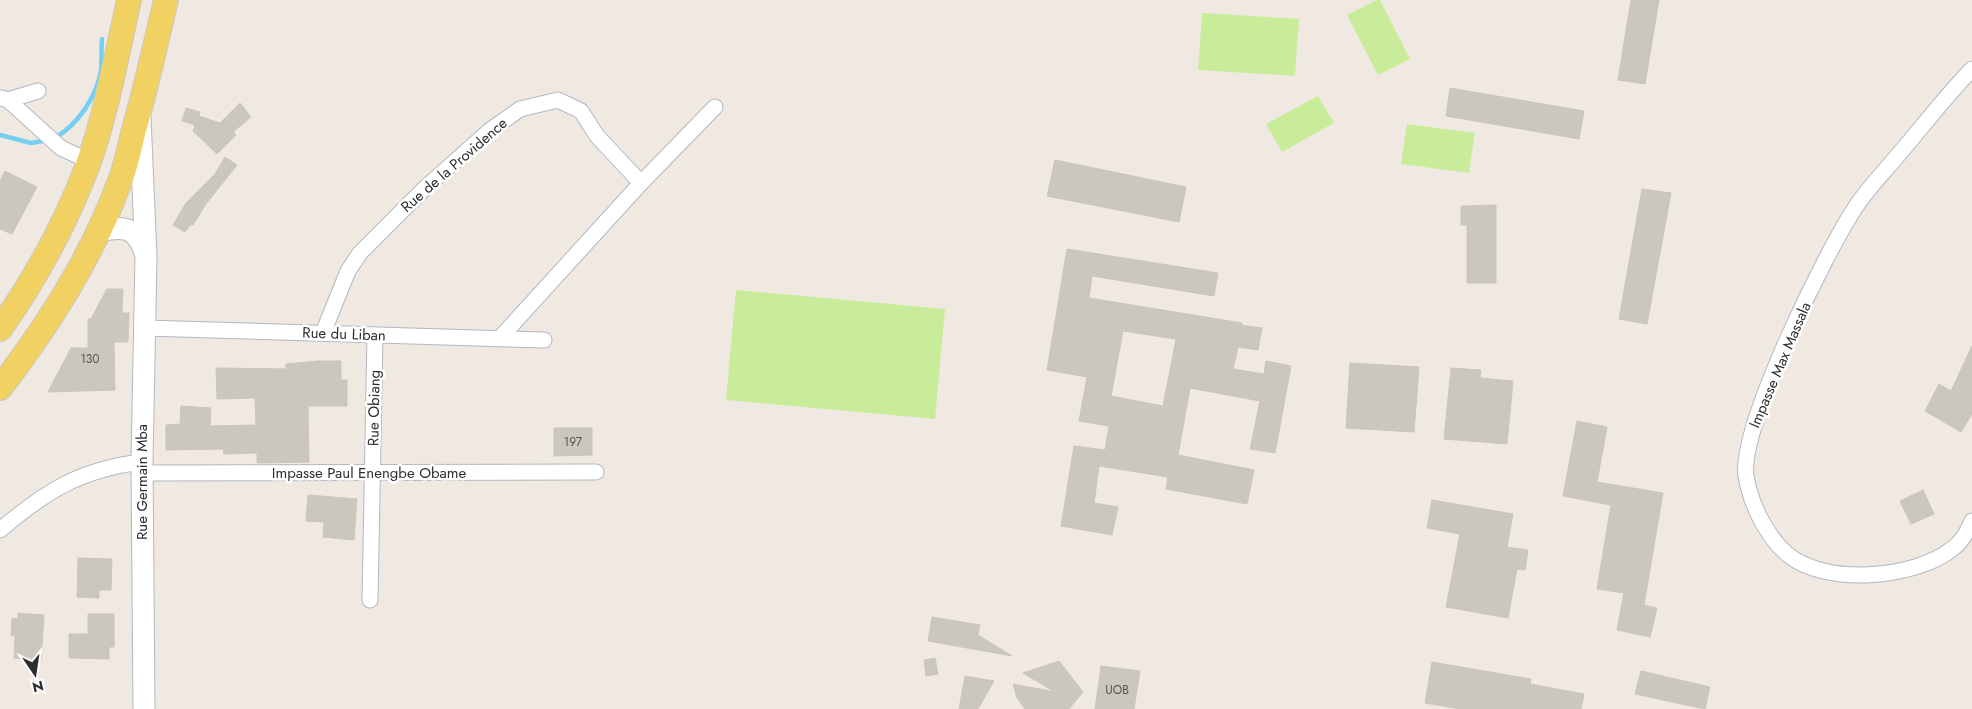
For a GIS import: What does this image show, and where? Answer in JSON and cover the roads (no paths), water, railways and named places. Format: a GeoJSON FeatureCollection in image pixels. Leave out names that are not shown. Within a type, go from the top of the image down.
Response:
{"type":"FeatureCollection","features":[{"type":"Feature","properties":{"kind":"main road"},"geometry":{"type":"LineString","coordinates":[[0,329],[50,246],[89,161],[103,114],[129,0]]}},
{"type":"Feature","properties":{"kind":"main road"},"geometry":{"type":"LineString","coordinates":[[0,388],[60,303],[99,231],[121,180],[166,0]]}},
{"type":"Feature","properties":{"kind":"street","name":"Impasse Max Massala"},"geometry":{"type":"LineString","coordinates":[[1972,69],[1857,206],[1819,273],[1782,353],[1757,412],[1746,451],[1745,464],[1746,476],[1753,500],[1765,525],[1778,545],[1798,561],[1829,572],[1854,576],[1927,563],[1952,549],[1960,541],[1972,521]]}},
{"type":"Feature","properties":{"kind":"street"},"geometry":{"type":"LineString","coordinates":[[4,99],[38,91]]}},
{"type":"Feature","properties":{"kind":"street"},"geometry":{"type":"LineString","coordinates":[[4,99],[61,148],[89,161]]}},
{"type":"Feature","properties":{"kind":"street","name":"Rue de la Providence"},"geometry":{"type":"LineString","coordinates":[[323,333],[344,279],[360,253],[425,188],[489,131],[520,109],[558,100],[581,111],[597,136],[641,184]]}},
{"type":"Feature","properties":{"kind":"street"},"geometry":{"type":"LineString","coordinates":[[500,338],[641,184],[715,107]]}},
{"type":"Feature","properties":{"kind":"street","name":"Rue Germain Mba"},"geometry":{"type":"LineString","coordinates":[[139,113],[146,256],[142,468],[144,709]]}},
{"type":"Feature","properties":{"kind":"street"},"geometry":{"type":"LineString","coordinates":[[99,231],[119,227],[128,229],[139,239],[146,256]]}},
{"type":"Feature","properties":{"kind":"street","name":"Rue du Liban"},"geometry":{"type":"LineString","coordinates":[[144,328],[544,340]]}},
{"type":"Feature","properties":{"kind":"street","name":"Rue Obiang"},"geometry":{"type":"LineString","coordinates":[[370,600],[374,335]]}},
{"type":"Feature","properties":{"kind":"street","name":"Impasse Paul Enengbe Obame"},"geometry":{"type":"LineString","coordinates":[[0,530],[59,486],[102,469],[596,472]]}},
{"type":"Feature","properties":{"kind":"waterway"},"geometry":{"type":"LineString","coordinates":[[55,138],[78,118],[95,91],[101,71],[102,39]]}},
{"type":"Feature","properties":{"kind":"waterway"},"geometry":{"type":"LineString","coordinates":[[0,135],[31,143],[48,140]]}}]}
